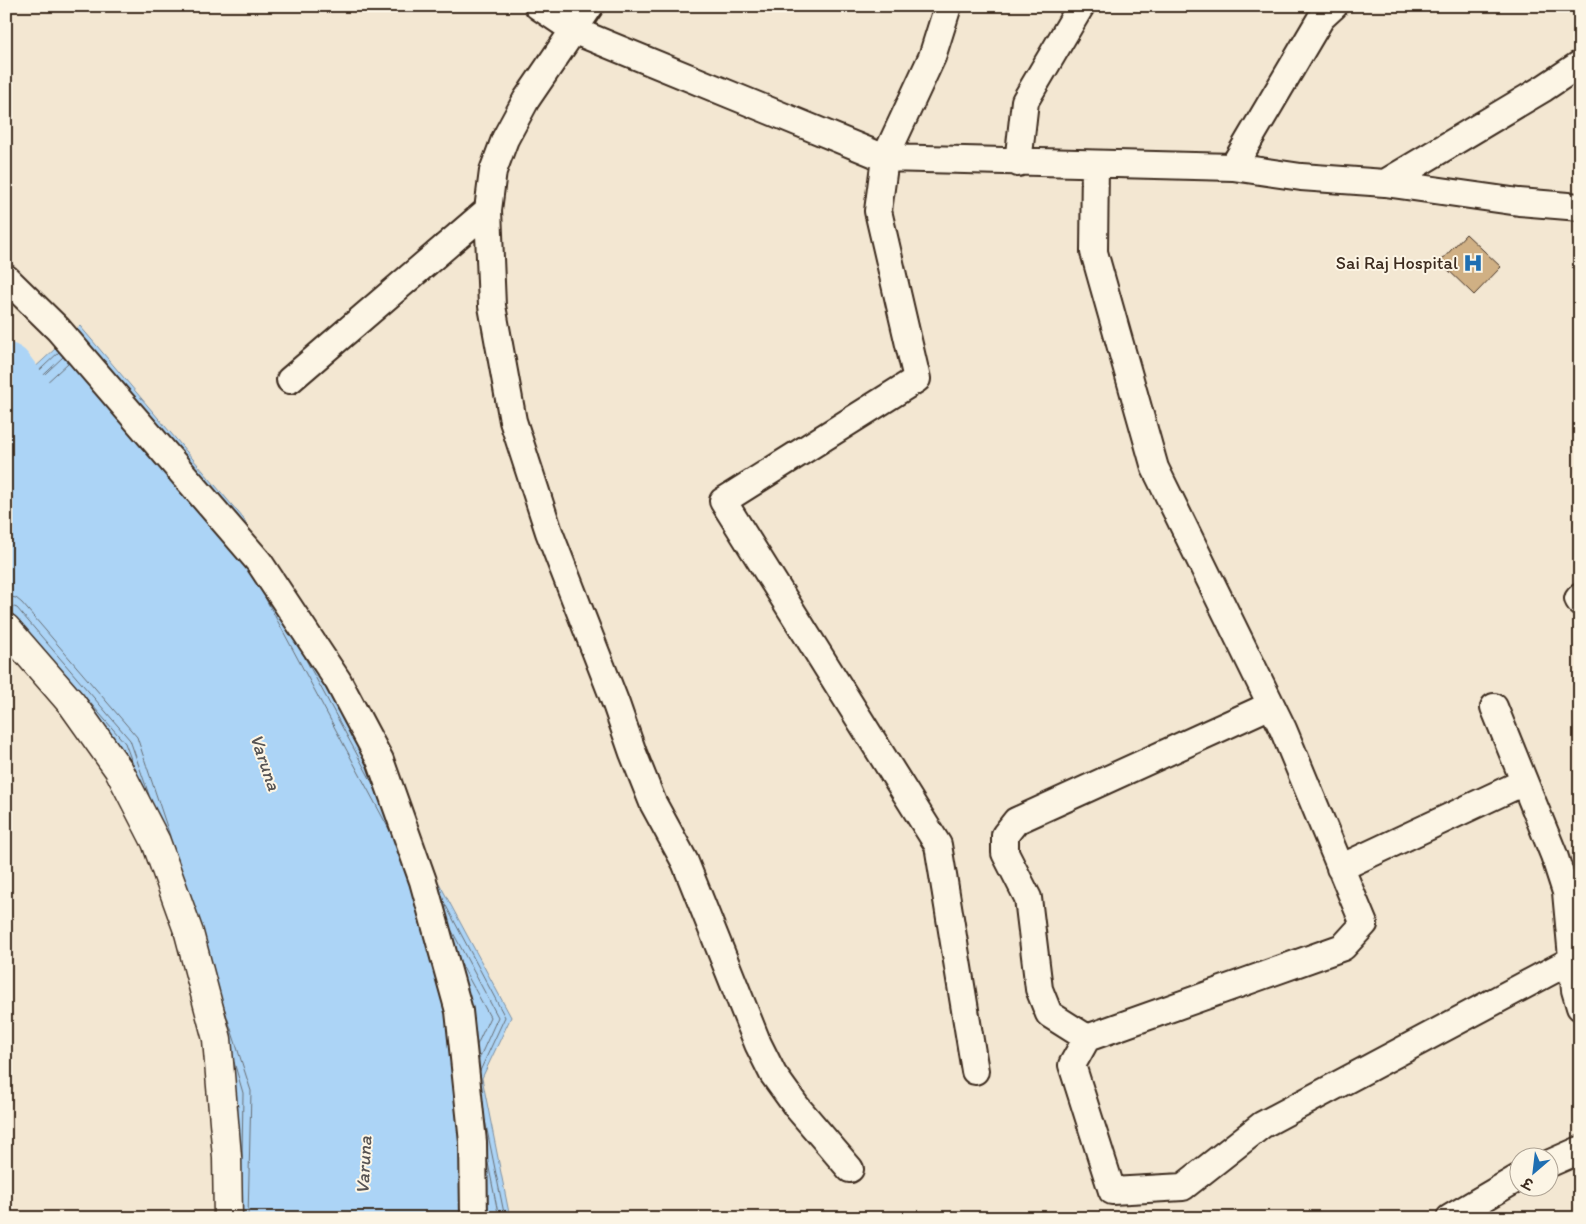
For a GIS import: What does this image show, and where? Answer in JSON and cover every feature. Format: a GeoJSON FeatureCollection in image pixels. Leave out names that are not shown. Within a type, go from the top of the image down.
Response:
{"type":"FeatureCollection","features":[{"type":"Feature","properties":{"kind":"street"},"geometry":{"type":"LineString","coordinates":[[538,6],[575,31],[885,158],[1018,163],[1233,167],[1301,177],[1385,183],[1519,202],[1580,207]]}},
{"type":"Feature","properties":{"kind":"street"},"geometry":{"type":"LineString","coordinates":[[590,6],[575,31],[526,100],[505,139],[493,171],[488,210],[492,306],[513,421],[550,532],[633,753],[653,803],[684,862],[772,1074],[796,1106],[850,1169]]}},
{"type":"Feature","properties":{"kind":"street"},"geometry":{"type":"LineString","coordinates":[[948,6],[932,57],[885,158],[878,211],[918,379],[724,501],[938,845],[975,1071]]}},
{"type":"Feature","properties":{"kind":"street"},"geometry":{"type":"LineString","coordinates":[[1018,163],[1024,101],[1081,6]]}},
{"type":"Feature","properties":{"kind":"street"},"geometry":{"type":"LineString","coordinates":[[1233,167],[1321,18],[1334,6]]}},
{"type":"Feature","properties":{"kind":"street"},"geometry":{"type":"LineString","coordinates":[[1385,183],[1544,88],[1580,64]]}},
{"type":"Feature","properties":{"kind":"street"},"geometry":{"type":"LineString","coordinates":[[1095,164],[1094,252],[1155,468],[1272,705],[1364,924],[1343,947],[1087,1038],[1072,1064],[1112,1191],[1183,1187],[1262,1125],[1576,959]]}},
{"type":"Feature","properties":{"kind":"street"},"geometry":{"type":"LineString","coordinates":[[290,380],[488,210]]}},
{"type":"Feature","properties":{"kind":"street"},"geometry":{"type":"LineString","coordinates":[[6,278],[58,329],[259,562],[338,681],[380,760],[424,881],[458,1010],[473,1142],[474,1218]]}},
{"type":"Feature","properties":{"kind":"street"},"geometry":{"type":"LineString","coordinates":[[1580,597],[1578,599],[1580,602]]}},
{"type":"Feature","properties":{"kind":"street"},"geometry":{"type":"LineString","coordinates":[[6,628],[72,704],[119,770],[156,842],[189,933],[217,1039],[228,1156],[228,1218]]}},
{"type":"Feature","properties":{"kind":"street"},"geometry":{"type":"LineString","coordinates":[[1087,1038],[1049,1014],[1039,989],[1028,898],[1004,853],[1006,835],[1016,821],[1272,705]]}},
{"type":"Feature","properties":{"kind":"street"},"geometry":{"type":"LineString","coordinates":[[1494,707],[1524,782],[1570,869],[1566,892],[1576,959],[1574,990],[1580,1007]]}},
{"type":"Feature","properties":{"kind":"street"},"geometry":{"type":"LineString","coordinates":[[1340,868],[1524,782]]}},
{"type":"Feature","properties":{"kind":"street"},"geometry":{"type":"LineString","coordinates":[[1558,1160],[1580,1150]]}},
{"type":"Feature","properties":{"kind":"street"},"geometry":{"type":"LineString","coordinates":[[1450,1218],[1508,1184]]}},
{"type":"Feature","properties":{"kind":"water"},"geometry":{"type":"Polygon","coordinates":[[[80,326],[243,518],[511,1017],[482,1078],[510,1218],[230,1218],[232,1093],[121,747],[6,613],[6,394],[80,326]]]}},
{"type":"Feature","properties":{"kind":"building"},"geometry":{"type":"Polygon","coordinates":[[[1466,234],[1501,267],[1474,295],[1440,262],[1466,234]]]}},
{"type":"Feature","properties":{"kind":"waterway","name":"Varuna"},"geometry":{"type":"LineString","coordinates":[[6,371],[63,447]]}},
{"type":"Feature","properties":{"kind":"place","name":"Sai Raj Hospital"},"geometry":{"type":"Point","coordinates":[1473,263]}}]}
